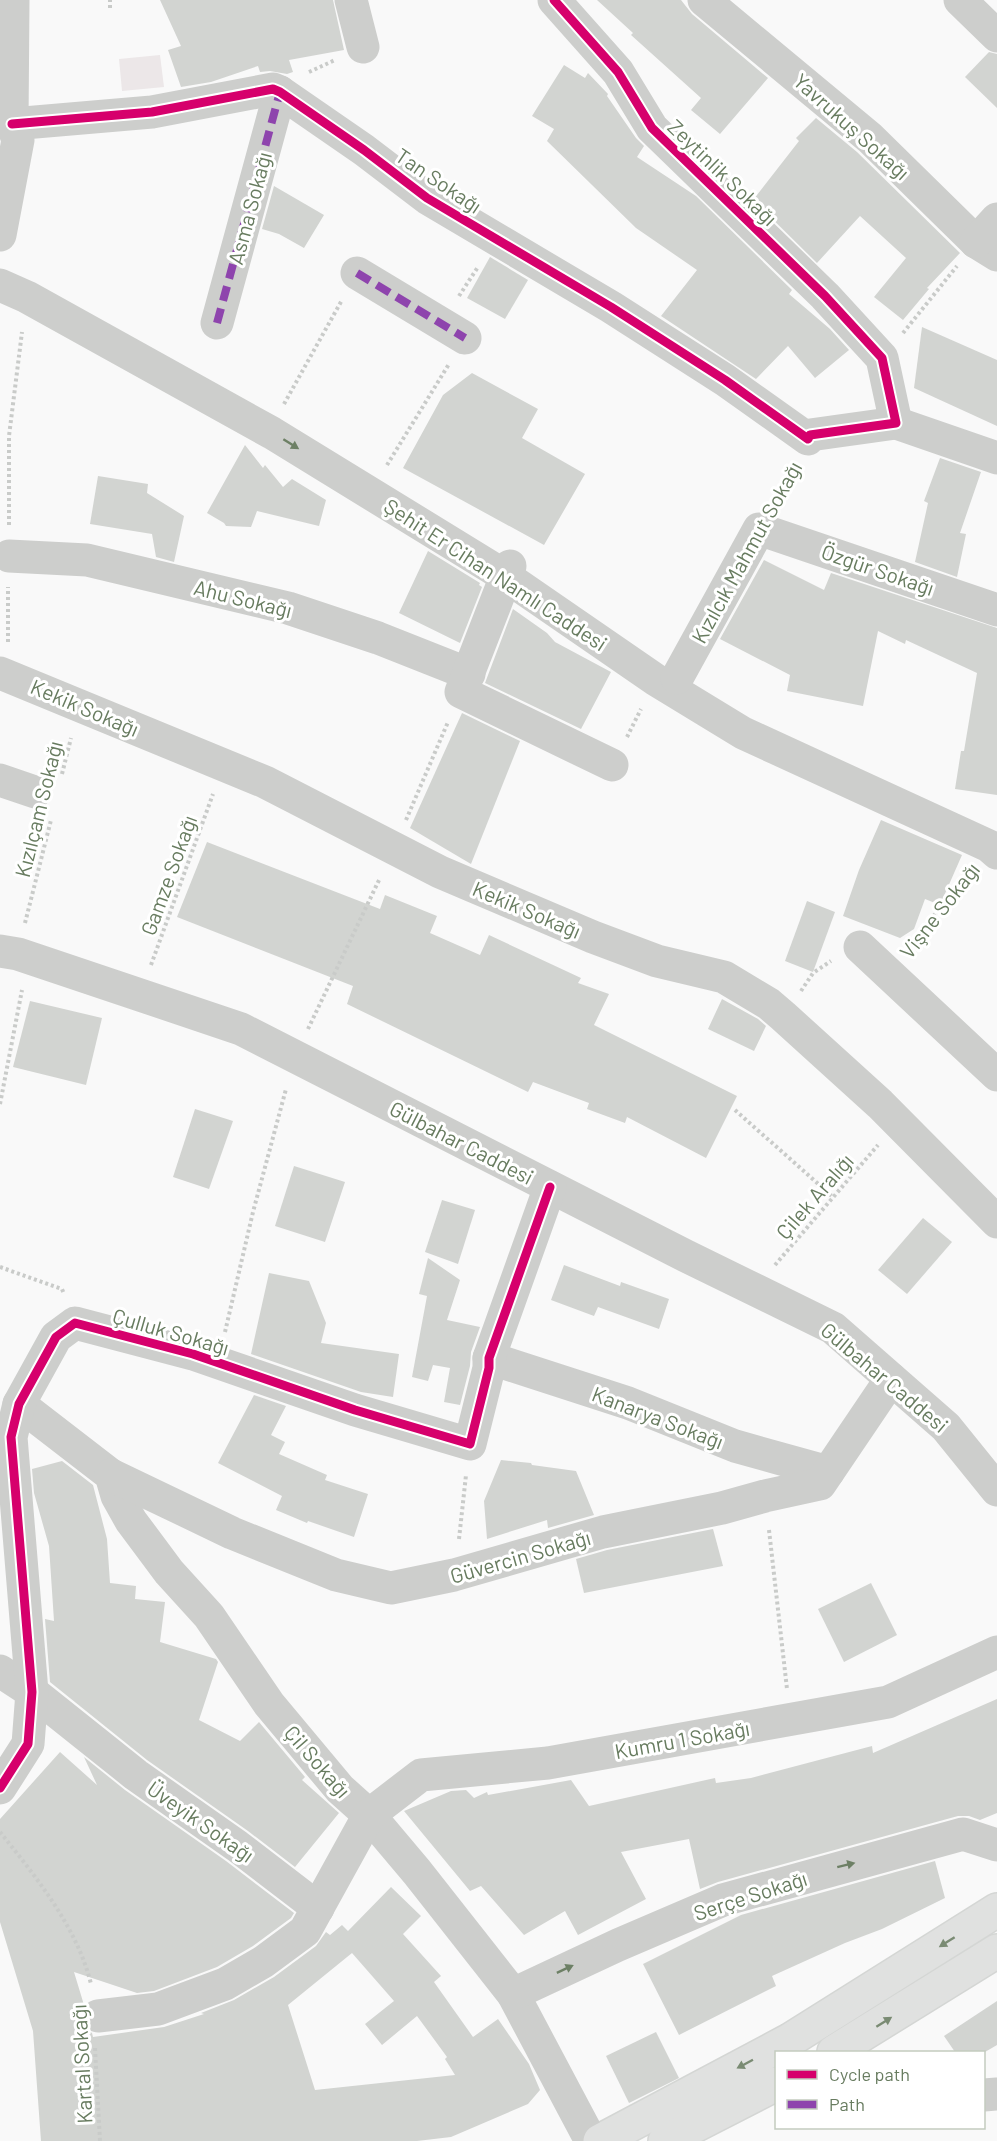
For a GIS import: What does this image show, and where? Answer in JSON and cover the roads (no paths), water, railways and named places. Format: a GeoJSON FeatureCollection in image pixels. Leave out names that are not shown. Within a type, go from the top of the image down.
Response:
{"type":"FeatureCollection","features":[{"type":"Feature","properties":{"kind":"main road"},"geometry":{"type":"LineString","coordinates":[[797,2046],[997,1910]]}},
{"type":"Feature","properties":{"kind":"main road"},"geometry":{"type":"LineString","coordinates":[[836,2051],[997,1951]]}},
{"type":"Feature","properties":{"kind":"main road"},"geometry":{"type":"LineString","coordinates":[[600,2141],[775,2057]]}},
{"type":"Feature","properties":{"kind":"main road"},"geometry":{"type":"LineString","coordinates":[[664,2141],[775,2085]]}},
{"type":"Feature","properties":{"kind":"street"},"geometry":{"type":"LineString","coordinates":[[6,130],[13,0]]}},
{"type":"Feature","properties":{"kind":"street"},"geometry":{"type":"LineString","coordinates":[[351,0],[363,47]]}},
{"type":"Feature","properties":{"kind":"street","name":"Zeytinlik Sokağı"},"geometry":{"type":"LineString","coordinates":[[554,0],[618,72],[652,128],[825,296],[882,358],[896,423]]}},
{"type":"Feature","properties":{"kind":"street","name":"Yavrukuş Sokağı"},"geometry":{"type":"LineString","coordinates":[[704,0],[990,239]]}},
{"type":"Feature","properties":{"kind":"street"},"geometry":{"type":"LineString","coordinates":[[960,0],[997,36]]}},
{"type":"Feature","properties":{"kind":"street"},"geometry":{"type":"LineString","coordinates":[[6,130],[152,112],[277,91]]}},
{"type":"Feature","properties":{"kind":"street","name":"Tan Sokağı"},"geometry":{"type":"LineString","coordinates":[[277,91],[364,150],[427,198],[611,308],[725,380],[808,439]]}},
{"type":"Feature","properties":{"kind":"street","name":"Asma Sokağı"},"geometry":{"type":"LineString","coordinates":[[218,323],[277,91]]}},
{"type":"Feature","properties":{"kind":"street"},"geometry":{"type":"LineString","coordinates":[[0,235],[18,140],[6,130]]}},
{"type":"Feature","properties":{"kind":"street","name":"Şehit Er Cihan Namlı Caddesi"},"geometry":{"type":"LineString","coordinates":[[0,269],[28,281],[152,349],[279,413],[381,475],[508,571],[667,679],[751,723],[994,842]]}},
{"type":"Feature","properties":{"kind":"street"},"geometry":{"type":"LineString","coordinates":[[357,273],[453,330]]}},
{"type":"Feature","properties":{"kind":"street","name":"Şehit Er Cihan Namlı Caddesi"},"geometry":{"type":"LineString","coordinates":[[13,291],[272,433],[508,571]]}},
{"type":"Feature","properties":{"kind":"street"},"geometry":{"type":"LineString","coordinates":[[896,423],[997,458]]}},
{"type":"Feature","properties":{"kind":"street","name":"Kızılcık Mahmut Sokağı"},"geometry":{"type":"LineString","coordinates":[[808,439],[810,435],[896,423]]}},
{"type":"Feature","properties":{"kind":"street","name":"Kızılcık Mahmut Sokağı"},"geometry":{"type":"LineString","coordinates":[[667,679],[759,528]]}},
{"type":"Feature","properties":{"kind":"street","name":"Özgür Sokağı"},"geometry":{"type":"LineString","coordinates":[[759,528],[997,610]]}},
{"type":"Feature","properties":{"kind":"street","name":"Ahu Sokağı"},"geometry":{"type":"LineString","coordinates":[[9,555],[87,560],[288,608],[378,638],[465,683],[612,765]]}},
{"type":"Feature","properties":{"kind":"street"},"geometry":{"type":"LineString","coordinates":[[465,683],[508,571]]}},
{"type":"Feature","properties":{"kind":"street","name":"Kekik Sokağı"},"geometry":{"type":"LineString","coordinates":[[4,674],[265,782],[431,868],[473,886],[657,962],[724,977],[769,1004],[783,1016],[898,1122],[997,1222]]}},
{"type":"Feature","properties":{"kind":"street"},"geometry":{"type":"LineString","coordinates":[[0,780],[48,798]]}},
{"type":"Feature","properties":{"kind":"street","name":"Vişne Sokağı"},"geometry":{"type":"LineString","coordinates":[[860,947],[997,1075]]}},
{"type":"Feature","properties":{"kind":"street","name":"Gülbahar Caddesi"},"geometry":{"type":"LineString","coordinates":[[15,954],[242,1029],[550,1187],[833,1328],[946,1427],[997,1490]]}},
{"type":"Feature","properties":{"kind":"street"},"geometry":{"type":"LineString","coordinates":[[489,1358],[550,1187]]}},
{"type":"Feature","properties":{"kind":"street","name":"Çulluk Sokağı"},"geometry":{"type":"LineString","coordinates":[[19,1404],[56,1337],[75,1323],[193,1354],[355,1410],[470,1444],[489,1368],[489,1358]]}},
{"type":"Feature","properties":{"kind":"street","name":"Kanarya Sokağı"},"geometry":{"type":"LineString","coordinates":[[489,1358],[628,1403],[735,1446],[828,1472]]}},
{"type":"Feature","properties":{"kind":"street","name":"Güvercin Sokağı"},"geometry":{"type":"LineString","coordinates":[[111,1475],[231,1533],[336,1575],[391,1588],[454,1575],[603,1532],[722,1508],[820,1484],[891,1379]]}},
{"type":"Feature","properties":{"kind":"street"},"geometry":{"type":"LineString","coordinates":[[0,1788],[28,1744],[32,1692],[11,1437],[19,1404],[111,1475]]}},
{"type":"Feature","properties":{"kind":"street","name":"Çil Sokağı"},"geometry":{"type":"LineString","coordinates":[[111,1475],[117,1496],[130,1521],[169,1572],[209,1617],[268,1704],[340,1789],[369,1815],[513,1994],[591,2141]]}},
{"type":"Feature","properties":{"kind":"street","name":"Kumru 1 Sokağı"},"geometry":{"type":"LineString","coordinates":[[369,1815],[421,1775],[548,1762],[888,1702],[997,1652]]}},
{"type":"Feature","properties":{"kind":"street","name":"Üveyik Sokağı"},"geometry":{"type":"LineString","coordinates":[[0,1671],[32,1692],[136,1775],[237,1846],[318,1908]]}},
{"type":"Feature","properties":{"kind":"street"},"geometry":{"type":"LineString","coordinates":[[98,2016],[158,2009],[225,1984],[263,1962],[305,1930],[369,1815]]}},
{"type":"Feature","properties":{"kind":"street","name":"Serçe Sokağı"},"geometry":{"type":"LineString","coordinates":[[513,1994],[618,1945],[723,1900],[963,1834],[997,1845]]}}]}
